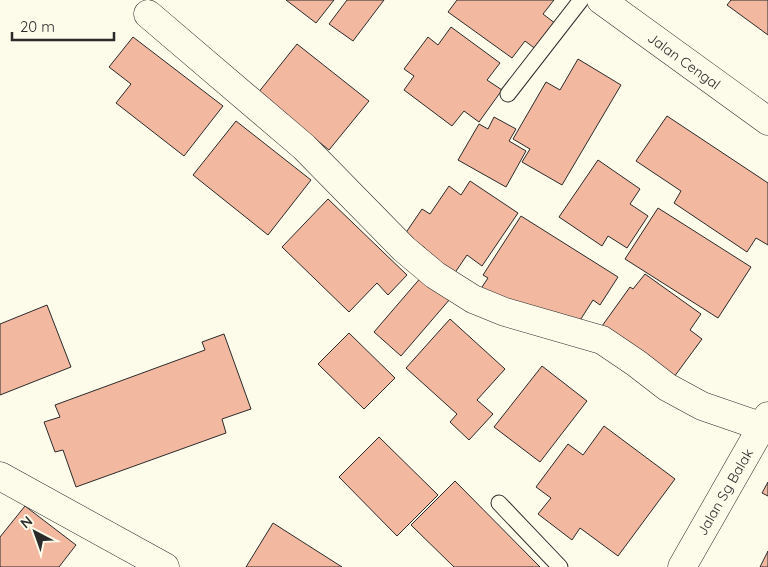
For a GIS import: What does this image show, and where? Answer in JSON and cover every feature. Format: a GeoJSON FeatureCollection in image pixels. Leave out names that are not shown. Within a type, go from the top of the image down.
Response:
{"type":"FeatureCollection","features":[{"type":"Feature","properties":{"kind":"street","name":"Jalan Cengal"},"geometry":{"type":"LineString","coordinates":[[600,0],[768,121]]}},
{"type":"Feature","properties":{"kind":"street"},"geometry":{"type":"LineString","coordinates":[[148,14],[304,147],[404,248],[435,275],[473,299],[505,312],[602,340],[667,387],[702,406],[765,422]]}},
{"type":"Feature","properties":{"kind":"street","name":"Jalan Sg Balak"},"geometry":{"type":"LineString","coordinates":[[682,567],[765,422]]}},
{"type":"Feature","properties":{"kind":"street"},"geometry":{"type":"LineString","coordinates":[[0,476],[165,567]]}},
{"type":"Feature","properties":{"kind":"lane"},"geometry":{"type":"LineString","coordinates":[[508,94],[581,0]]}},
{"type":"Feature","properties":{"kind":"lane"},"geometry":{"type":"LineString","coordinates":[[499,503],[560,567]]}},
{"type":"Feature","properties":{"kind":"building"},"geometry":{"type":"Polygon","coordinates":[[[286,0],[334,0],[316,23],[286,0]]]}},
{"type":"Feature","properties":{"kind":"building"},"geometry":{"type":"Polygon","coordinates":[[[347,0],[384,0],[353,41],[329,24],[347,0]]]}},
{"type":"Feature","properties":{"kind":"building"},"geometry":{"type":"Polygon","coordinates":[[[457,0],[554,0],[543,14],[556,24],[537,50],[525,41],[512,58],[448,12],[457,0]]]}},
{"type":"Feature","properties":{"kind":"building"},"geometry":{"type":"Polygon","coordinates":[[[731,0],[768,0],[768,35],[727,5],[731,0]]]}},
{"type":"Feature","properties":{"kind":"building"},"geometry":{"type":"Polygon","coordinates":[[[451,27],[500,63],[487,80],[502,90],[479,122],[464,111],[452,126],[404,90],[414,76],[404,69],[428,37],[438,45],[451,27]]]}},
{"type":"Feature","properties":{"kind":"building"},"geometry":{"type":"Polygon","coordinates":[[[133,37],[223,106],[184,156],[116,103],[131,84],[109,67],[133,37]]]}},
{"type":"Feature","properties":{"kind":"building"},"geometry":{"type":"Polygon","coordinates":[[[297,44],[369,101],[329,150],[258,93],[297,44]]]}},
{"type":"Feature","properties":{"kind":"building"},"geometry":{"type":"Polygon","coordinates":[[[578,59],[621,85],[562,185],[522,162],[530,149],[513,139],[546,82],[560,90],[578,59]]]}},
{"type":"Feature","properties":{"kind":"building"},"geometry":{"type":"Polygon","coordinates":[[[667,116],[768,183],[768,245],[756,238],[747,252],[674,203],[681,191],[636,161],[667,116]]]}},
{"type":"Feature","properties":{"kind":"building"},"geometry":{"type":"Polygon","coordinates":[[[494,117],[516,129],[509,141],[526,151],[506,187],[458,160],[479,124],[488,129],[494,117]]]}},
{"type":"Feature","properties":{"kind":"building"},"geometry":{"type":"Polygon","coordinates":[[[236,121],[311,180],[268,235],[193,175],[236,121]]]}},
{"type":"Feature","properties":{"kind":"building"},"geometry":{"type":"Polygon","coordinates":[[[598,160],[640,189],[630,204],[648,216],[627,248],[608,236],[602,246],[559,217],[598,160]]]}},
{"type":"Feature","properties":{"kind":"building"},"geometry":{"type":"Polygon","coordinates":[[[470,181],[518,213],[482,266],[467,255],[452,277],[420,255],[425,248],[405,234],[422,209],[430,214],[449,186],[461,195],[470,181]]]}},
{"type":"Feature","properties":{"kind":"building"},"geometry":{"type":"Polygon","coordinates":[[[328,199],[407,275],[388,295],[377,283],[349,312],[282,247],[328,199]]]}},
{"type":"Feature","properties":{"kind":"building"},"geometry":{"type":"Polygon","coordinates":[[[658,208],[751,267],[718,318],[625,259],[658,208]]]}},
{"type":"Feature","properties":{"kind":"building"},"geometry":{"type":"Polygon","coordinates":[[[521,216],[618,277],[600,305],[593,300],[577,325],[556,312],[552,320],[478,293],[488,278],[483,275],[521,216]]]}},
{"type":"Feature","properties":{"kind":"building"},"geometry":{"type":"Polygon","coordinates":[[[645,274],[701,314],[690,330],[702,339],[674,377],[602,326],[630,287],[633,289],[645,274]]]}},
{"type":"Feature","properties":{"kind":"building"},"geometry":{"type":"Polygon","coordinates":[[[423,275],[450,299],[401,356],[374,332],[423,275]]]}},
{"type":"Feature","properties":{"kind":"building"},"geometry":{"type":"Polygon","coordinates":[[[47,305],[71,367],[0,395],[0,324],[47,305]]]}},
{"type":"Feature","properties":{"kind":"building"},"geometry":{"type":"Polygon","coordinates":[[[450,319],[505,369],[477,400],[493,414],[469,440],[450,422],[457,414],[406,368],[450,319]]]}},
{"type":"Feature","properties":{"kind":"building"},"geometry":{"type":"Polygon","coordinates":[[[349,333],[395,378],[364,409],[318,364],[349,333]]]}},
{"type":"Feature","properties":{"kind":"building"},"geometry":{"type":"Polygon","coordinates":[[[224,334],[251,409],[222,419],[226,433],[76,487],[63,450],[55,452],[44,422],[60,417],[55,405],[205,350],[202,342],[224,334]]]}},
{"type":"Feature","properties":{"kind":"building"},"geometry":{"type":"Polygon","coordinates":[[[542,366],[587,401],[540,462],[494,427],[542,366]]]}},
{"type":"Feature","properties":{"kind":"building"},"geometry":{"type":"Polygon","coordinates":[[[604,426],[675,479],[618,556],[580,528],[572,540],[538,514],[551,498],[536,487],[568,444],[583,455],[604,426]]]}},
{"type":"Feature","properties":{"kind":"building"},"geometry":{"type":"Polygon","coordinates":[[[379,437],[438,495],[397,536],[339,477],[379,437]]]}},
{"type":"Feature","properties":{"kind":"building"},"geometry":{"type":"Polygon","coordinates":[[[455,481],[540,567],[454,567],[411,525],[455,481]]]}},
{"type":"Feature","properties":{"kind":"building"},"geometry":{"type":"Polygon","coordinates":[[[768,482],[768,496],[762,493],[768,482]]]}},
{"type":"Feature","properties":{"kind":"building"},"geometry":{"type":"Polygon","coordinates":[[[25,506],[76,545],[59,567],[0,567],[0,537],[25,506]]]}},
{"type":"Feature","properties":{"kind":"building"},"geometry":{"type":"Polygon","coordinates":[[[273,523],[342,567],[246,567],[273,523]]]}},
{"type":"Feature","properties":{"kind":"building"},"geometry":{"type":"Polygon","coordinates":[[[768,551],[768,567],[760,567],[768,551]]]}}]}
